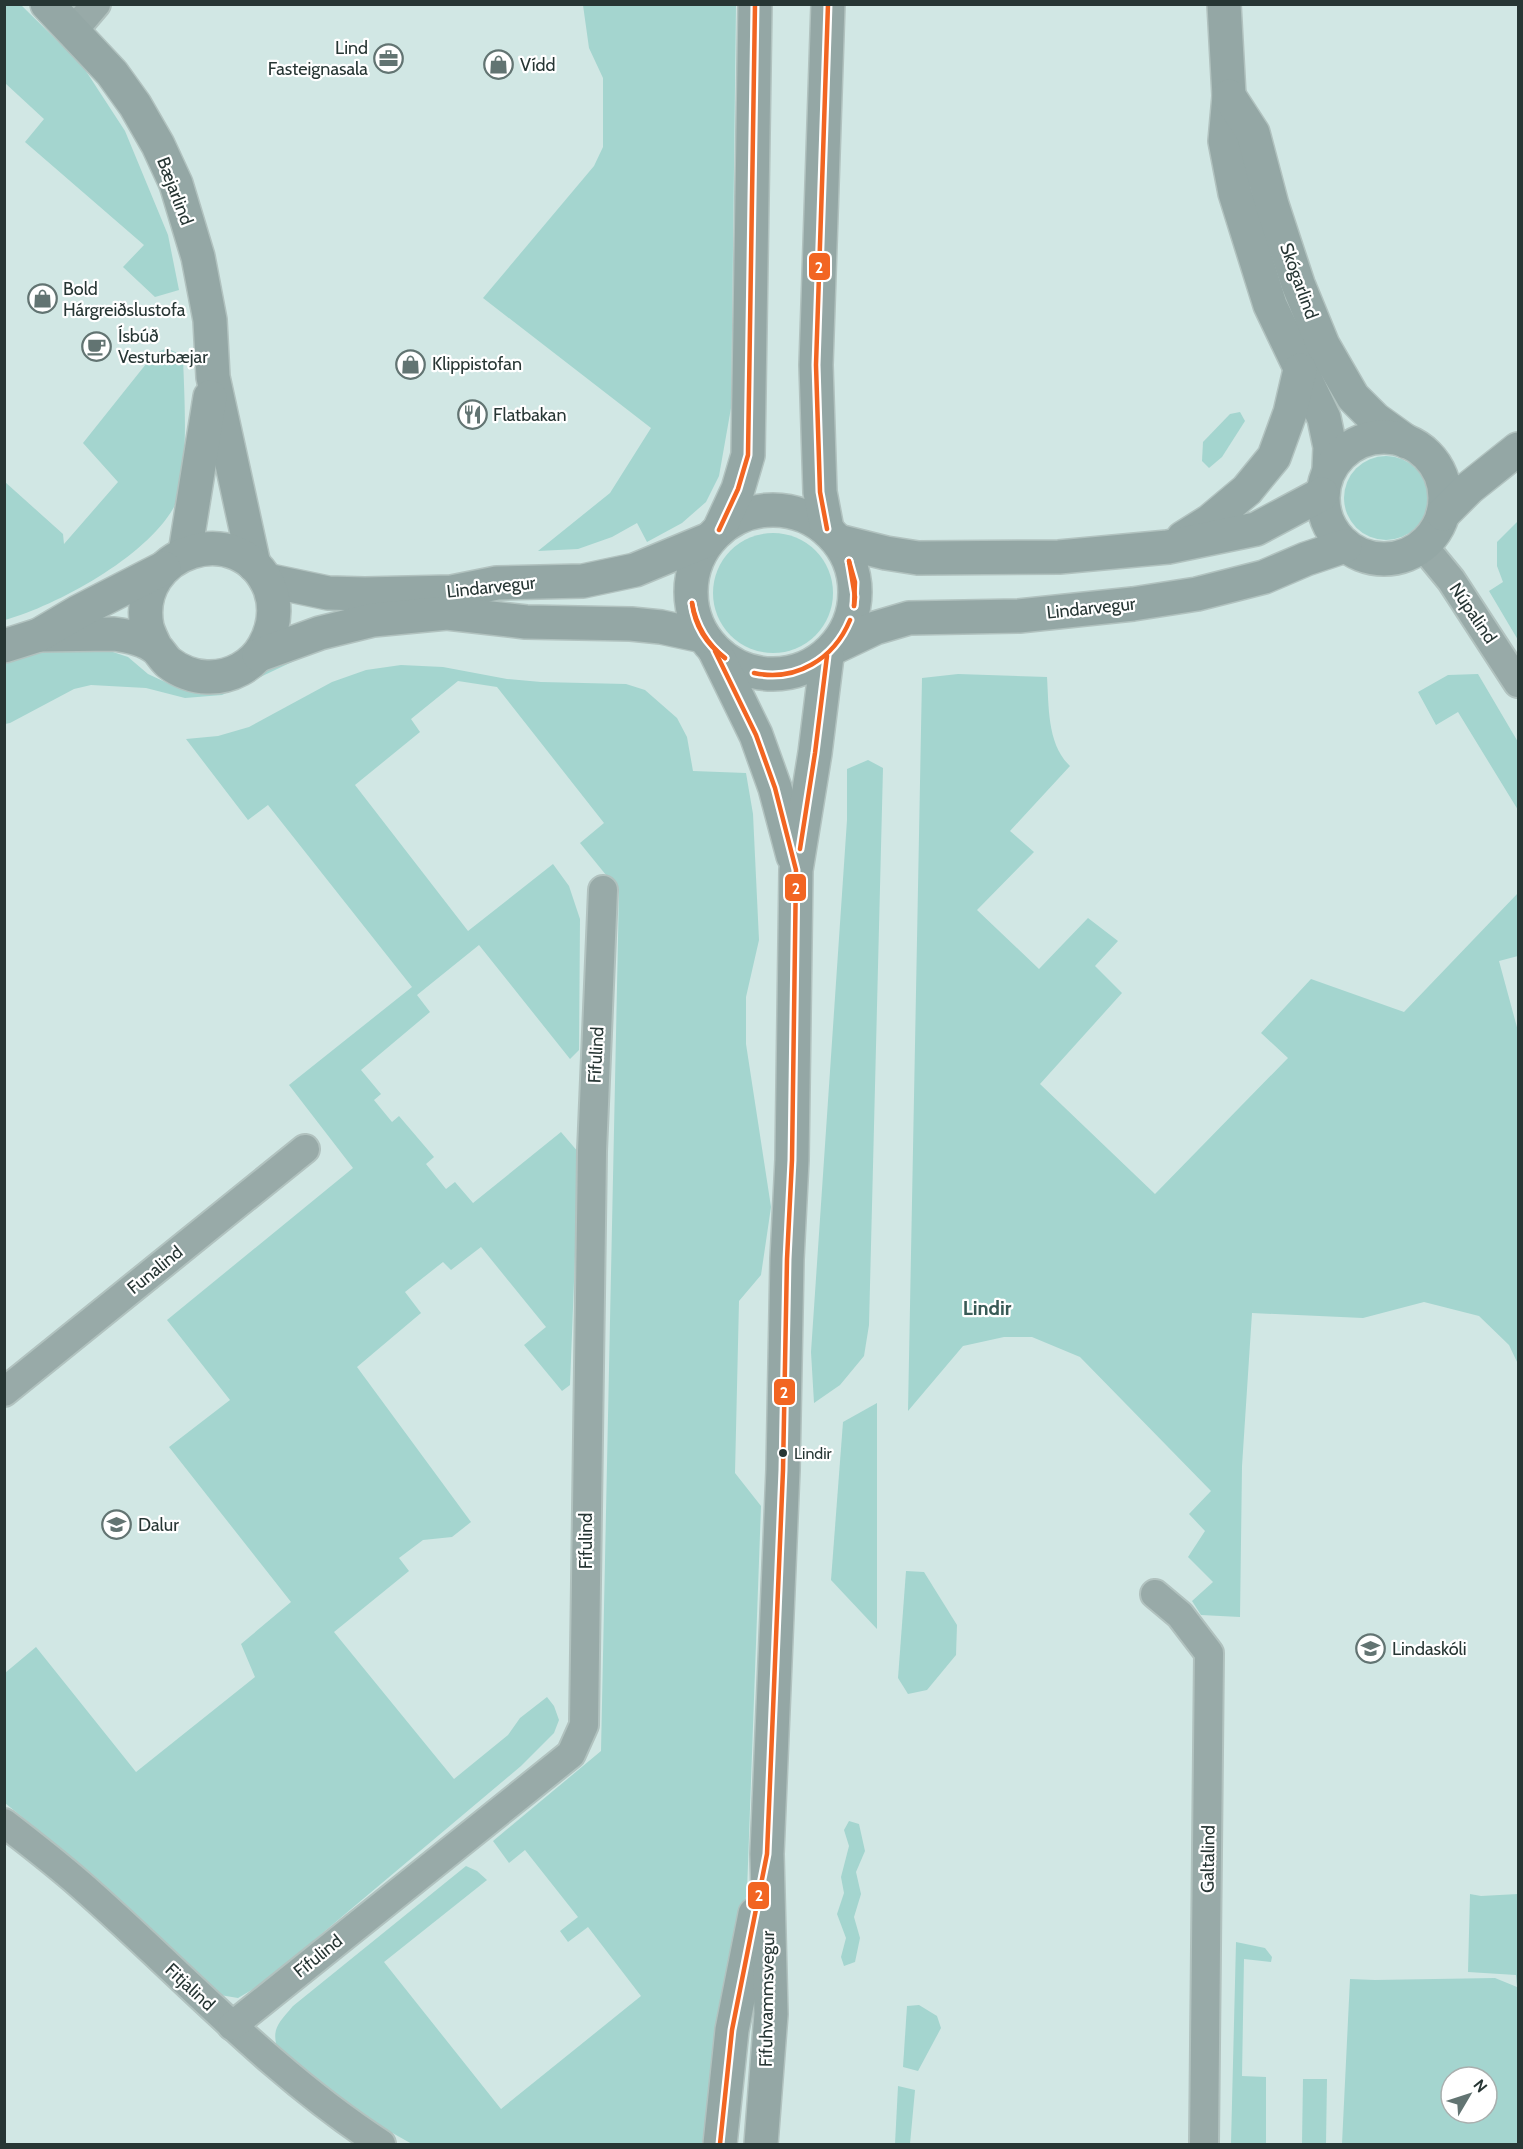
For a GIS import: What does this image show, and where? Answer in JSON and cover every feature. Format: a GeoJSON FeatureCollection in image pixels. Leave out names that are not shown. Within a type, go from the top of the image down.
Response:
{"type":"FeatureCollection","features":[{"type":"Feature","properties":{"kind":"street","name":"Bæjarlind"},"geometry":{"type":"LineString","coordinates":[[47,4],[112,73],[135,105],[158,145],[176,184],[198,257],[210,320],[213,377],[260,573]]}},
{"type":"Feature","properties":{"kind":"street"},"geometry":{"type":"LineString","coordinates":[[73,31],[96,4]]}},
{"type":"Feature","properties":{"kind":"street"},"geometry":{"type":"LineString","coordinates":[[755,4],[748,455],[738,489],[714,534],[696,561],[690,587],[693,613],[709,644],[735,666],[758,674],[782,675],[806,669],[831,651],[848,628],[855,606],[855,583],[850,561],[832,535],[820,492],[819,470],[816,365],[828,4]]}},
{"type":"Feature","properties":{"kind":"street","name":"Skógarlind"},"geometry":{"type":"LineString","coordinates":[[1224,4],[1230,96],[1225,141],[1235,193],[1270,305],[1324,418],[1330,447],[1326,481]]}},
{"type":"Feature","properties":{"kind":"street","name":"Skógarlind"},"geometry":{"type":"LineString","coordinates":[[1230,96],[1253,133],[1272,205],[1298,284],[1323,345],[1353,397],[1375,419],[1418,449]]}},
{"type":"Feature","properties":{"kind":"street"},"geometry":{"type":"LineString","coordinates":[[1168,547],[1210,521],[1247,490],[1274,457],[1290,412],[1300,370]]}},
{"type":"Feature","properties":{"kind":"street","name":"Bæjarlind"},"geometry":{"type":"LineString","coordinates":[[175,561],[213,377]]}},
{"type":"Feature","properties":{"kind":"street"},"geometry":{"type":"LineString","coordinates":[[1418,449],[1439,472],[1445,489],[1443,514],[1436,531],[1423,546],[1405,556],[1384,560],[1363,556],[1345,546],[1331,531],[1324,513],[1326,481],[1341,454],[1355,444],[1372,438],[1390,437],[1418,449],[1462,462],[1518,449]]}},
{"type":"Feature","properties":{"kind":"street"},"geometry":{"type":"LineString","coordinates":[[1443,514],[1469,488],[1518,449]]}},
{"type":"Feature","properties":{"kind":"street"},"geometry":{"type":"LineString","coordinates":[[714,534],[739,517],[761,510],[784,510],[807,517],[832,535],[886,554],[918,558],[1059,558],[1168,547],[1256,529],[1326,481]]}},
{"type":"Feature","properties":{"kind":"street","name":"Lindarvegur"},"geometry":{"type":"LineString","coordinates":[[260,573],[328,593],[452,592],[497,583],[583,580],[635,570],[714,534]]}},
{"type":"Feature","properties":{"kind":"street","name":"Lindarvegur"},"geometry":{"type":"LineString","coordinates":[[831,651],[875,628],[909,618],[1019,616],[1133,604],[1197,594],[1264,577],[1345,546]]}},
{"type":"Feature","properties":{"kind":"street","name":"Núpalind"},"geometry":{"type":"LineString","coordinates":[[1423,546],[1451,580],[1518,683]]}},
{"type":"Feature","properties":{"kind":"street"},"geometry":{"type":"LineString","coordinates":[[4,646],[39,635],[175,561],[203,549],[222,549],[239,555],[260,573],[273,599],[274,619],[270,636],[259,655],[244,668],[226,675],[206,677],[187,673],[169,663],[156,648],[148,628],[146,607],[152,586],[175,561]]}},
{"type":"Feature","properties":{"kind":"street","name":"Lindarvegur"},"geometry":{"type":"LineString","coordinates":[[259,655],[320,633],[373,620],[447,613],[526,622],[632,624],[662,627],[709,644]]}},
{"type":"Feature","properties":{"kind":"street"},"geometry":{"type":"LineString","coordinates":[[39,635],[114,634],[134,638],[156,648]]}},
{"type":"Feature","properties":{"kind":"street","name":"Fífuhvammsvegur"},"geometry":{"type":"LineString","coordinates":[[709,644],[756,735],[775,788],[796,870]]}},
{"type":"Feature","properties":{"kind":"street","name":"Fífuhvammsvegur"},"geometry":{"type":"LineString","coordinates":[[761,2145],[771,2014],[767,1854],[783,1470],[787,1259],[792,1160],[796,870],[831,651]]}},
{"type":"Feature","properties":{"kind":"street","name":"Fífulind"},"geometry":{"type":"LineString","coordinates":[[232,2026],[571,1754],[584,1725],[592,1151],[603,890]]}},
{"type":"Feature","properties":{"kind":"street","name":"Funalind"},"geometry":{"type":"LineString","coordinates":[[4,1392],[305,1149]]}},
{"type":"Feature","properties":{"kind":"street","name":"Galtalind"},"geometry":{"type":"LineString","coordinates":[[1155,1594],[1180,1615],[1209,1653],[1204,2145]]}},
{"type":"Feature","properties":{"kind":"street","name":"Fitjalind"},"geometry":{"type":"LineString","coordinates":[[4,1823],[81,1885],[232,2026],[337,2114],[381,2145]]}},
{"type":"Feature","properties":{"kind":"street","name":"Fífuhvammsvegur"},"geometry":{"type":"LineString","coordinates":[[720,2145],[732,2030],[767,1854]]}},
{"type":"Feature","properties":{"kind":"shaded area"},"geometry":{"type":"Polygon","coordinates":[[[5,5],[21,5],[82,65],[125,131],[168,235],[179,290],[155,297],[123,267],[144,245],[25,142],[44,119],[5,83],[5,5]]]}},
{"type":"Feature","properties":{"kind":"shaded area"},"geometry":{"type":"Polygon","coordinates":[[[583,5],[736,5],[731,408],[719,476],[706,502],[682,523],[647,542],[637,523],[612,537],[578,549],[538,551],[610,493],[651,428],[483,298],[594,166],[603,147],[603,78],[589,48],[583,5]]]}},
{"type":"Feature","properties":{"kind":"shaded area"},"geometry":{"type":"Polygon","coordinates":[[[167,348],[183,356],[184,455],[179,493],[174,507],[161,526],[143,544],[99,577],[50,603],[5,620],[5,482],[63,534],[64,544],[118,482],[83,443],[154,354],[167,348]]]}},
{"type":"Feature","properties":{"kind":"shaded area"},"geometry":{"type":"Polygon","coordinates":[[[1240,412],[1245,421],[1222,457],[1209,468],[1202,461],[1203,442],[1230,414],[1240,412]]]}},
{"type":"Feature","properties":{"kind":"shaded area"},"geometry":{"type":"Polygon","coordinates":[[[1386,456],[1402,459],[1416,468],[1425,482],[1428,498],[1425,514],[1416,528],[1402,537],[1386,540],[1370,537],[1356,528],[1347,514],[1344,498],[1347,482],[1356,468],[1370,459],[1386,456]]]}},
{"type":"Feature","properties":{"kind":"shaded area"},"geometry":{"type":"Polygon","coordinates":[[[1518,521],[1518,640],[1489,591],[1503,582],[1497,566],[1497,542],[1518,521]]]}},
{"type":"Feature","properties":{"kind":"shaded area"},"geometry":{"type":"Polygon","coordinates":[[[773,533],[796,537],[816,550],[829,570],[833,593],[829,616],[816,636],[796,649],[773,653],[750,649],[730,636],[717,616],[713,593],[717,570],[730,550],[750,537],[773,533]]]}},
{"type":"Feature","properties":{"kind":"shaded area"},"geometry":{"type":"Polygon","coordinates":[[[92,645],[128,657],[148,674],[178,688],[211,687],[313,652],[222,695],[185,698],[146,688],[91,685],[74,689],[5,724],[5,656],[24,651],[92,645]]]}},
{"type":"Feature","properties":{"kind":"shaded area"},"geometry":{"type":"Polygon","coordinates":[[[401,665],[443,667],[507,679],[541,682],[626,684],[645,690],[677,718],[687,737],[693,771],[746,773],[753,814],[759,940],[746,997],[746,1044],[771,1207],[761,1275],[739,1301],[735,1473],[761,1506],[747,1891],[717,2051],[708,2144],[412,2144],[357,2113],[279,2053],[276,2045],[277,2027],[293,2006],[466,1866],[477,1871],[487,1880],[384,1962],[501,2109],[641,1996],[588,1927],[568,1942],[560,1931],[578,1917],[525,1850],[509,1863],[493,1841],[601,1751],[619,891],[580,843],[604,823],[497,687],[458,681],[411,719],[420,732],[355,785],[468,931],[553,864],[569,886],[580,919],[579,1050],[570,1059],[479,945],[417,995],[430,1012],[361,1070],[381,1094],[374,1100],[392,1122],[399,1116],[434,1157],[426,1164],[446,1189],[455,1182],[473,1203],[561,1132],[579,1153],[570,1385],[562,1391],[524,1345],[546,1327],[481,1247],[451,1270],[443,1262],[405,1292],[421,1313],[357,1367],[471,1522],[452,1537],[423,1540],[399,1558],[409,1571],[334,1632],[454,1779],[508,1735],[520,1718],[547,1697],[554,1706],[559,1720],[554,1733],[521,1766],[262,1984],[238,1998],[220,1995],[66,1853],[5,1803],[5,1673],[36,1647],[136,1772],[255,1677],[241,1644],[291,1602],[169,1447],[230,1400],[167,1320],[353,1168],[289,1085],[412,987],[268,805],[248,820],[186,739],[218,736],[249,727],[332,682],[366,670],[401,665]]]}},
{"type":"Feature","properties":{"kind":"shaded area"},"geometry":{"type":"Polygon","coordinates":[[[958,674],[1047,677],[1053,736],[1062,757],[1070,766],[1010,831],[1034,852],[977,910],[1039,969],[1088,918],[1118,941],[1095,966],[1122,993],[1040,1084],[1155,1194],[1288,1058],[1261,1033],[1311,979],[1404,1012],[1518,893],[1518,956],[1499,961],[1518,1031],[1518,1364],[1509,1345],[1479,1316],[1424,1302],[1363,1318],[1252,1313],[1242,1466],[1240,1617],[1201,1615],[1192,1601],[1213,1582],[1188,1557],[1205,1531],[1189,1514],[1211,1491],[1080,1357],[1032,1337],[1004,1337],[963,1346],[908,1411],[922,678],[958,674]]]}},
{"type":"Feature","properties":{"kind":"shaded area"},"geometry":{"type":"Polygon","coordinates":[[[1478,674],[1518,742],[1518,810],[1458,712],[1436,725],[1418,692],[1448,675],[1478,674]]]}},
{"type":"Feature","properties":{"kind":"shaded area"},"geometry":{"type":"Polygon","coordinates":[[[868,760],[883,768],[869,1325],[864,1356],[840,1385],[814,1403],[811,1352],[847,820],[847,769],[868,760]]]}},
{"type":"Feature","properties":{"kind":"shaded area"},"geometry":{"type":"Polygon","coordinates":[[[877,1403],[877,1629],[831,1580],[843,1422],[877,1403]]]}},
{"type":"Feature","properties":{"kind":"shaded area"},"geometry":{"type":"Polygon","coordinates":[[[906,1571],[924,1572],[957,1625],[956,1655],[927,1690],[908,1694],[898,1678],[906,1571]]]}},
{"type":"Feature","properties":{"kind":"shaded area"},"geometry":{"type":"Polygon","coordinates":[[[849,1821],[859,1824],[865,1851],[856,1872],[861,1894],[854,1917],[860,1938],[855,1962],[844,1966],[841,1957],[846,1938],[837,1914],[844,1893],[841,1877],[849,1846],[844,1830],[849,1821]]]}},
{"type":"Feature","properties":{"kind":"shaded area"},"geometry":{"type":"Polygon","coordinates":[[[1470,1894],[1481,1896],[1518,1894],[1518,2144],[1342,2144],[1350,1979],[1495,1978],[1517,1987],[1516,1975],[1468,1972],[1470,1894]]]}},
{"type":"Feature","properties":{"kind":"shaded area"},"geometry":{"type":"Polygon","coordinates":[[[1236,1942],[1265,1948],[1272,1957],[1271,1962],[1244,1959],[1242,2076],[1266,2077],[1266,2144],[1231,2144],[1236,1942]]]}},
{"type":"Feature","properties":{"kind":"shaded area"},"geometry":{"type":"Polygon","coordinates":[[[919,2005],[937,2016],[941,2028],[918,2071],[903,2067],[907,2006],[919,2005]]]}},
{"type":"Feature","properties":{"kind":"shaded area"},"geometry":{"type":"Polygon","coordinates":[[[1303,2079],[1327,2079],[1326,2144],[1302,2144],[1303,2079]]]}},
{"type":"Feature","properties":{"kind":"shaded area"},"geometry":{"type":"Polygon","coordinates":[[[898,2086],[915,2090],[910,2144],[895,2144],[898,2086]]]}},
{"type":"Feature","properties":{"kind":"transit line","name":"2"},"geometry":{"type":"LineString","coordinates":[[719,530],[738,489],[748,455],[755,4]]}},
{"type":"Feature","properties":{"kind":"transit line","name":"2"},"geometry":{"type":"LineString","coordinates":[[827,529],[820,492],[816,365],[828,4]]}},
{"type":"Feature","properties":{"kind":"transit line","name":"2"},"geometry":{"type":"LineString","coordinates":[[849,561],[855,582],[854,606]]}},
{"type":"Feature","properties":{"kind":"transit line","name":"2"},"geometry":{"type":"LineString","coordinates":[[849,561],[855,597],[854,606]]}},
{"type":"Feature","properties":{"kind":"transit line","name":"2"},"geometry":{"type":"LineString","coordinates":[[692,603],[703,634],[725,658]]}},
{"type":"Feature","properties":{"kind":"transit line","name":"2"},"geometry":{"type":"LineString","coordinates":[[692,603],[702,634],[725,658]]}},
{"type":"Feature","properties":{"kind":"transit line","name":"2"},"geometry":{"type":"LineString","coordinates":[[754,673],[784,674],[812,665],[834,646],[850,620]]}},
{"type":"Feature","properties":{"kind":"transit line","name":"2"},"geometry":{"type":"LineString","coordinates":[[715,651],[756,735],[775,788],[796,870],[792,1160],[787,1259],[783,1470],[767,1854],[732,2030],[720,2144]]}},
{"type":"Feature","properties":{"kind":"transit line","name":"2"},"geometry":{"type":"LineString","coordinates":[[800,849],[827,656]]}},
{"type":"Feature","properties":{"kind":"place","name":"Lind Fasteignasala"},"geometry":{"type":"Point","coordinates":[389,58]}},
{"type":"Feature","properties":{"kind":"place","name":"Vídd"},"geometry":{"type":"Point","coordinates":[499,65]}},
{"type":"Feature","properties":{"kind":"place","name":"Bold Hárgreiðslustofa"},"geometry":{"type":"Point","coordinates":[42,299]}},
{"type":"Feature","properties":{"kind":"place","name":"Ísbúð Vesturbæjar"},"geometry":{"type":"Point","coordinates":[97,346]}},
{"type":"Feature","properties":{"kind":"place","name":"Klippistofan"},"geometry":{"type":"Point","coordinates":[411,364]}},
{"type":"Feature","properties":{"kind":"place","name":"Flatbakan"},"geometry":{"type":"Point","coordinates":[472,415]}},
{"type":"Feature","properties":{"kind":"place","name":"Lindir"},"geometry":{"type":"Point","coordinates":[783,1453]}},
{"type":"Feature","properties":{"kind":"place","name":"Dalur"},"geometry":{"type":"Point","coordinates":[117,1525]}},
{"type":"Feature","properties":{"kind":"place","name":"Lindaskóli"},"geometry":{"type":"Point","coordinates":[1371,1649]}},
{"type":"Feature","properties":{"kind":"district","name":"Lindir"},"geometry":{"type":"Point","coordinates":[987,1308]}}]}
